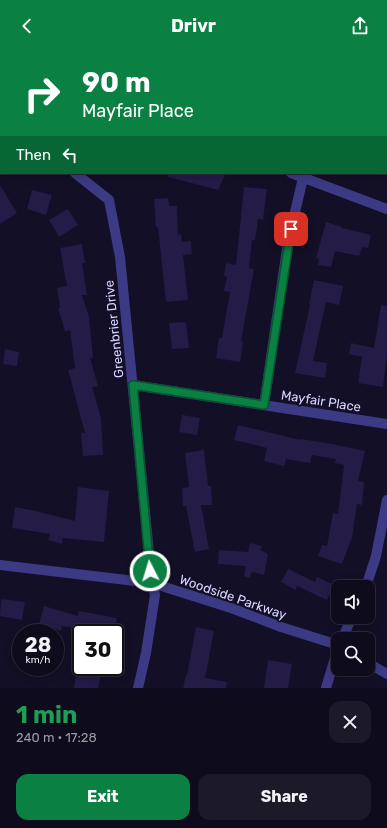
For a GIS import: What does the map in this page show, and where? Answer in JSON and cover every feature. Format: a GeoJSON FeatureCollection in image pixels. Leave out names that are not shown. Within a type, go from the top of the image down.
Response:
{"type":"FeatureCollection","features":[{"type":"Feature","properties":{"kind":"street","name":"Greenbrier Drive"},"geometry":{"type":"LineString","coordinates":[[77,174],[109,200],[120,257],[152,583],[155,595],[146,653],[138,688]]}},
{"type":"Feature","properties":{"kind":"street"},"geometry":{"type":"LineString","coordinates":[[293,174],[387,209]]}},
{"type":"Feature","properties":{"kind":"street"},"geometry":{"type":"LineString","coordinates":[[264,405],[288,242],[303,178]]}},
{"type":"Feature","properties":{"kind":"street","name":"Mayfair Place"},"geometry":{"type":"LineString","coordinates":[[133,385],[387,424]]}},
{"type":"Feature","properties":{"kind":"street"},"geometry":{"type":"LineString","coordinates":[[368,580],[376,556],[387,500]]}},
{"type":"Feature","properties":{"kind":"street","name":"Woodside Parkway"},"geometry":{"type":"LineString","coordinates":[[0,565],[152,583],[231,608],[281,627],[331,643]]}},
{"type":"Feature","properties":{"kind":"street"},"geometry":{"type":"LineString","coordinates":[[375,666],[387,674]]}},
{"type":"Feature","properties":{"kind":"street"},"geometry":{"type":"LineString","coordinates":[[326,688],[331,671]]}},
{"type":"Feature","properties":{"kind":"building"},"geometry":{"type":"Polygon","coordinates":[[[168,174],[226,174],[218,190],[168,177],[168,174]]]}},
{"type":"Feature","properties":{"kind":"building"},"geometry":{"type":"Polygon","coordinates":[[[0,185],[17,213],[0,224],[0,185]]]}},
{"type":"Feature","properties":{"kind":"building"},"geometry":{"type":"Polygon","coordinates":[[[244,187],[267,189],[263,220],[258,219],[255,241],[252,240],[249,268],[254,269],[241,341],[243,342],[240,362],[216,358],[219,338],[222,338],[230,292],[224,291],[227,277],[224,276],[226,263],[236,265],[244,187]]]}},
{"type":"Feature","properties":{"kind":"building"},"geometry":{"type":"Polygon","coordinates":[[[32,190],[52,195],[46,215],[27,209],[32,190]]]}},
{"type":"Feature","properties":{"kind":"building"},"geometry":{"type":"Polygon","coordinates":[[[168,198],[169,206],[177,206],[178,235],[181,234],[182,242],[191,241],[192,254],[183,255],[188,300],[166,302],[158,227],[156,227],[154,199],[168,198]]]}},
{"type":"Feature","properties":{"kind":"building"},"geometry":{"type":"Polygon","coordinates":[[[68,209],[78,225],[59,237],[49,220],[68,209]]]}},
{"type":"Feature","properties":{"kind":"building"},"geometry":{"type":"Polygon","coordinates":[[[326,222],[342,228],[371,235],[368,248],[362,247],[359,256],[335,251],[331,267],[318,265],[319,259],[316,258],[326,222]]]}},
{"type":"Feature","properties":{"kind":"building"},"geometry":{"type":"Polygon","coordinates":[[[82,244],[85,263],[82,263],[87,295],[82,295],[89,317],[93,358],[90,358],[98,386],[92,387],[101,418],[103,455],[83,456],[81,433],[85,433],[68,370],[75,368],[70,330],[65,332],[58,308],[60,308],[57,288],[67,286],[60,248],[82,244]]]}},
{"type":"Feature","properties":{"kind":"building"},"geometry":{"type":"Polygon","coordinates":[[[314,280],[343,286],[339,305],[326,302],[313,361],[327,363],[325,378],[295,373],[314,280]]]}},
{"type":"Feature","properties":{"kind":"building"},"geometry":{"type":"Polygon","coordinates":[[[381,305],[387,306],[387,353],[383,387],[358,383],[362,357],[349,354],[351,343],[374,348],[381,305]]]}},
{"type":"Feature","properties":{"kind":"building"},"geometry":{"type":"Polygon","coordinates":[[[186,322],[189,348],[172,349],[169,323],[186,322]]]}},
{"type":"Feature","properties":{"kind":"building"},"geometry":{"type":"Polygon","coordinates":[[[5,349],[19,352],[17,366],[3,364],[5,349]]]}},
{"type":"Feature","properties":{"kind":"building"},"geometry":{"type":"Polygon","coordinates":[[[182,415],[200,418],[197,435],[179,432],[182,415]]]}},
{"type":"Feature","properties":{"kind":"building"},"geometry":{"type":"Polygon","coordinates":[[[238,425],[300,440],[332,444],[365,451],[358,481],[364,482],[362,505],[357,504],[352,537],[342,564],[318,556],[322,545],[327,546],[333,513],[338,514],[344,465],[335,463],[336,459],[312,455],[310,463],[286,459],[284,466],[264,461],[267,448],[234,440],[238,425]]]}},
{"type":"Feature","properties":{"kind":"building"},"geometry":{"type":"Polygon","coordinates":[[[204,450],[208,486],[211,486],[212,505],[201,505],[209,549],[195,552],[186,506],[183,506],[182,488],[189,487],[185,453],[204,450]]]}},
{"type":"Feature","properties":{"kind":"building"},"geometry":{"type":"Polygon","coordinates":[[[78,487],[109,491],[104,542],[63,538],[62,544],[48,540],[50,534],[12,528],[15,507],[75,521],[78,487]]]}},
{"type":"Feature","properties":{"kind":"building"},"geometry":{"type":"Polygon","coordinates":[[[250,543],[262,546],[260,550],[268,554],[264,575],[252,572],[249,578],[244,576],[246,566],[218,564],[219,550],[248,552],[250,543]]]}},
{"type":"Feature","properties":{"kind":"building"},"geometry":{"type":"Polygon","coordinates":[[[288,569],[315,582],[317,577],[331,584],[331,591],[327,600],[297,586],[296,590],[281,582],[288,569]]]}},
{"type":"Feature","properties":{"kind":"building"},"geometry":{"type":"Polygon","coordinates":[[[1,599],[25,602],[22,620],[0,616],[1,599]]]}},
{"type":"Feature","properties":{"kind":"building"},"geometry":{"type":"Polygon","coordinates":[[[44,606],[78,616],[79,611],[117,618],[116,624],[72,624],[72,628],[64,626],[64,624],[39,624],[44,606]]]}},
{"type":"Feature","properties":{"kind":"building"},"geometry":{"type":"Polygon","coordinates":[[[196,627],[214,631],[205,678],[227,682],[226,688],[183,688],[187,675],[196,627]]]}},
{"type":"Feature","properties":{"kind":"building"},"geometry":{"type":"Polygon","coordinates":[[[268,660],[292,664],[288,688],[264,688],[268,660]]]}},
{"type":"Feature","properties":{"kind":"building"},"geometry":{"type":"Polygon","coordinates":[[[76,676],[100,676],[98,688],[74,688],[76,676]]]}},
{"type":"Feature","properties":{"kind":"route"},"geometry":{"type":"LineString","coordinates":[[150,571],[133,385],[264,405],[291,229]]}}]}
